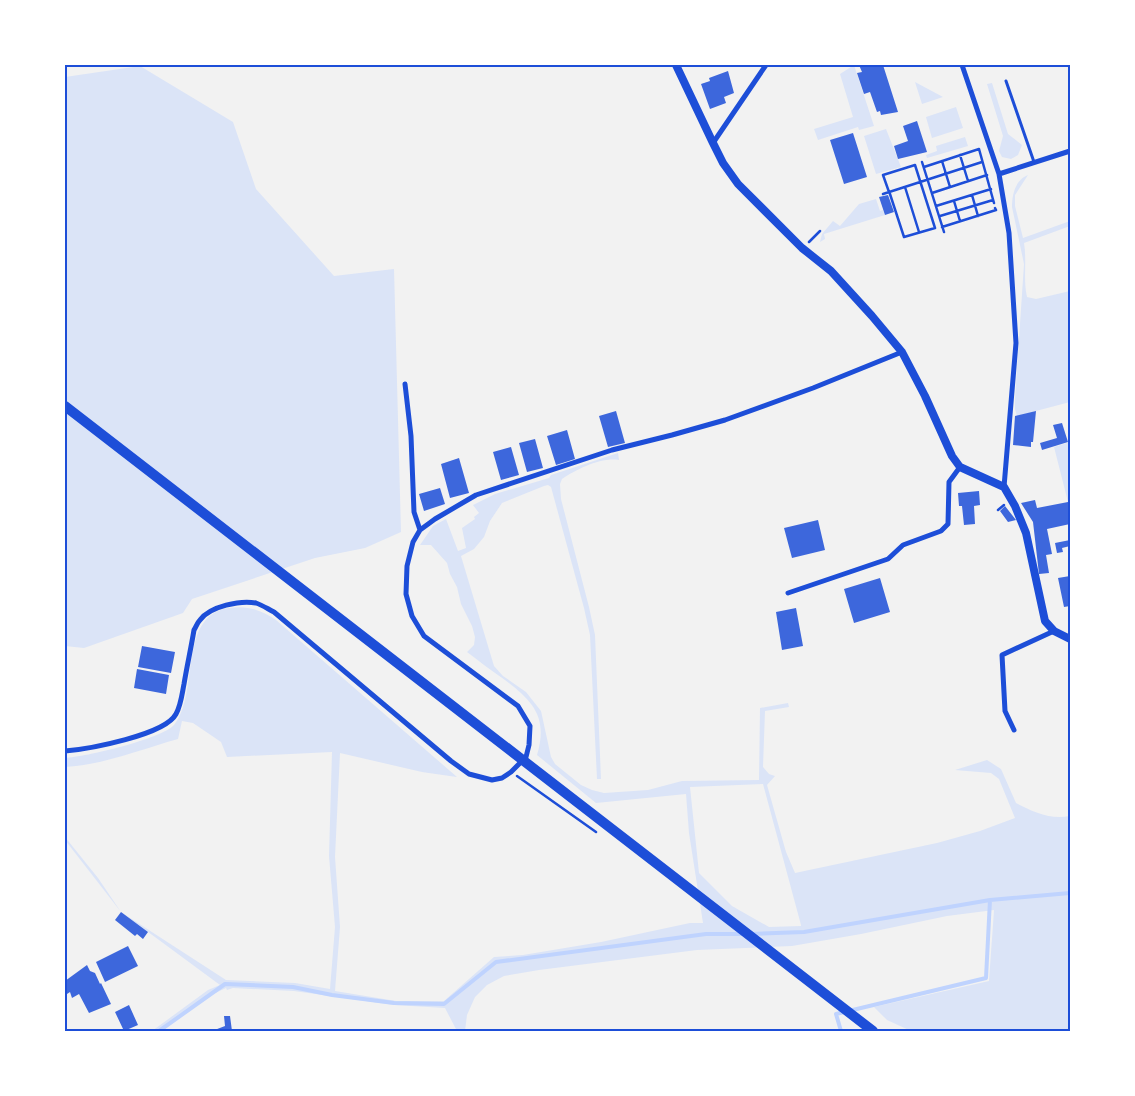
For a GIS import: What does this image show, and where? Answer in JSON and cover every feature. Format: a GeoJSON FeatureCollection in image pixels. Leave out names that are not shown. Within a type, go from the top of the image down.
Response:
{"type":"FeatureCollection","features":[{"type":"Feature","properties":{"kind":"main road"},"geometry":{"type":"LineString","coordinates":[[65,406],[873,1031]]}},
{"type":"Feature","properties":{"kind":"street"},"geometry":{"type":"LineString","coordinates":[[676,65],[713,144],[723,163],[738,184],[802,248],[831,272],[902,352],[925,396],[952,456],[960,467],[1004,487]]}},
{"type":"Feature","properties":{"kind":"street"},"geometry":{"type":"LineString","coordinates":[[713,144],[766,65]]}},
{"type":"Feature","properties":{"kind":"street"},"geometry":{"type":"LineString","coordinates":[[962,65],[999,174],[1010,232],[1016,343],[1004,487],[1015,506],[1026,533],[1045,621],[1054,631],[1070,639]]}},
{"type":"Feature","properties":{"kind":"street"},"geometry":{"type":"LineString","coordinates":[[999,174],[1070,151]]}},
{"type":"Feature","properties":{"kind":"street"},"geometry":{"type":"LineString","coordinates":[[65,751],[80,750],[120,741],[158,729],[168,723],[176,715],[180,704],[194,630],[200,620],[205,614],[218,608],[244,602],[258,604],[274,612],[451,761],[469,774],[492,780],[502,778],[512,772],[526,757],[530,726],[518,706],[424,636],[412,616],[406,594],[407,566],[413,542],[420,530],[476,495],[612,450],[672,436],[725,420],[814,388],[902,352]]}},
{"type":"Feature","properties":{"kind":"street"},"geometry":{"type":"LineString","coordinates":[[405,384],[411,436],[414,512],[420,530]]}},
{"type":"Feature","properties":{"kind":"street"},"geometry":{"type":"LineString","coordinates":[[788,593],[888,559],[903,546],[941,531],[948,524],[949,482],[960,467]]}},
{"type":"Feature","properties":{"kind":"street"},"geometry":{"type":"LineString","coordinates":[[1014,730],[1005,711],[1002,655],[1054,631]]}},
{"type":"Feature","properties":{"kind":"lane"},"geometry":{"type":"LineString","coordinates":[[1006,81],[1034,163]]}},
{"type":"Feature","properties":{"kind":"path"},"geometry":{"type":"LineString","coordinates":[[924,167],[979,149],[984,162],[996,210],[942,227]]}},
{"type":"Feature","properties":{"kind":"path"},"geometry":{"type":"LineString","coordinates":[[960,155],[968,181]]}},
{"type":"Feature","properties":{"kind":"path"},"geometry":{"type":"LineString","coordinates":[[942,161],[950,187]]}},
{"type":"Feature","properties":{"kind":"path"},"geometry":{"type":"LineString","coordinates":[[922,162],[944,232]]}},
{"type":"Feature","properties":{"kind":"path"},"geometry":{"type":"LineString","coordinates":[[882,194],[984,162]]}},
{"type":"Feature","properties":{"kind":"path"},"geometry":{"type":"LineString","coordinates":[[915,165],[920,182],[934,228],[904,237],[883,175],[915,165]]}},
{"type":"Feature","properties":{"kind":"path"},"geometry":{"type":"LineString","coordinates":[[932,193],[987,175]]}},
{"type":"Feature","properties":{"kind":"path"},"geometry":{"type":"LineString","coordinates":[[905,187],[919,232]]}},
{"type":"Feature","properties":{"kind":"path"},"geometry":{"type":"LineString","coordinates":[[936,206],[991,189]]}},
{"type":"Feature","properties":{"kind":"path"},"geometry":{"type":"LineString","coordinates":[[972,195],[978,216]]}},
{"type":"Feature","properties":{"kind":"path"},"geometry":{"type":"LineString","coordinates":[[954,200],[960,222]]}},
{"type":"Feature","properties":{"kind":"path"},"geometry":{"type":"LineString","coordinates":[[939,217],[993,200]]}},
{"type":"Feature","properties":{"kind":"path"},"geometry":{"type":"LineString","coordinates":[[802,248],[820,231]]}},
{"type":"Feature","properties":{"kind":"path"},"geometry":{"type":"LineString","coordinates":[[998,510],[1004,505]]}},
{"type":"Feature","properties":{"kind":"shaded area"},"geometry":{"type":"Polygon","coordinates":[[[854,65],[874,126],[859,130],[858,127],[818,140],[814,129],[853,117],[840,74],[854,65]]]}},
{"type":"Feature","properties":{"kind":"shaded area"},"geometry":{"type":"Polygon","coordinates":[[[140,66],[233,122],[256,189],[334,276],[394,269],[401,532],[365,548],[315,558],[192,599],[183,613],[84,648],[65,646],[65,77],[140,66]]]}},
{"type":"Feature","properties":{"kind":"shaded area"},"geometry":{"type":"Polygon","coordinates":[[[915,82],[943,97],[922,104],[915,82]]]}},
{"type":"Feature","properties":{"kind":"shaded area"},"geometry":{"type":"Polygon","coordinates":[[[992,83],[1008,134],[1022,145],[1018,155],[1011,159],[1002,157],[999,151],[1003,136],[987,84],[992,83]]]}},
{"type":"Feature","properties":{"kind":"shaded area"},"geometry":{"type":"Polygon","coordinates":[[[956,107],[963,128],[932,138],[926,117],[956,107]]]}},
{"type":"Feature","properties":{"kind":"shaded area"},"geometry":{"type":"Polygon","coordinates":[[[886,129],[901,167],[876,174],[864,136],[886,129]]]}},
{"type":"Feature","properties":{"kind":"shaded area"},"geometry":{"type":"Polygon","coordinates":[[[965,137],[968,146],[927,158],[926,155],[937,151],[936,146],[965,137]]]}},
{"type":"Feature","properties":{"kind":"shaded area"},"geometry":{"type":"Polygon","coordinates":[[[1028,175],[1015,195],[1015,206],[1023,238],[1070,221],[1070,226],[1024,243],[1027,297],[1036,299],[1070,291],[1070,402],[1017,416],[1015,399],[1024,264],[1012,202],[1017,184],[1028,175]]]}},
{"type":"Feature","properties":{"kind":"shaded area"},"geometry":{"type":"Polygon","coordinates":[[[876,199],[880,211],[883,210],[885,215],[824,234],[825,239],[820,242],[822,234],[833,221],[840,226],[859,204],[876,199]]]}},
{"type":"Feature","properties":{"kind":"shaded area"},"geometry":{"type":"Polygon","coordinates":[[[1070,442],[1070,502],[1068,502],[1054,447],[1070,442]]]}},
{"type":"Feature","properties":{"kind":"shaded area"},"geometry":{"type":"Polygon","coordinates":[[[618,453],[619,460],[605,460],[589,465],[562,479],[560,484],[561,499],[595,635],[601,779],[597,779],[590,635],[551,487],[548,485],[544,486],[502,503],[490,521],[484,537],[474,549],[461,556],[494,666],[503,676],[526,692],[541,711],[551,757],[555,764],[581,785],[604,793],[648,790],[682,781],[759,780],[760,708],[788,703],[789,707],[765,711],[763,767],[769,774],[775,776],[767,785],[786,852],[795,873],[937,843],[980,831],[1015,818],[999,779],[991,773],[955,770],[987,760],[1001,769],[1016,803],[1049,816],[1070,816],[1070,1031],[911,1031],[887,1020],[874,1007],[989,981],[994,910],[947,916],[792,946],[697,950],[504,976],[487,985],[475,997],[467,1015],[465,1031],[457,1031],[445,1008],[394,1005],[294,991],[233,988],[227,990],[226,988],[211,995],[161,1031],[152,1031],[208,990],[220,985],[121,912],[226,980],[295,983],[330,989],[335,927],[329,856],[332,752],[227,757],[221,742],[193,723],[182,721],[178,739],[108,760],[79,766],[65,767],[65,758],[105,751],[139,741],[154,736],[174,725],[182,711],[196,640],[202,625],[213,614],[229,608],[242,607],[254,609],[276,620],[457,777],[422,772],[340,753],[335,857],[340,927],[335,991],[396,1001],[444,1001],[494,957],[523,955],[601,942],[690,923],[703,923],[689,833],[686,794],[596,803],[537,755],[541,731],[536,712],[524,696],[515,688],[467,652],[474,645],[475,637],[447,563],[431,545],[420,545],[433,526],[446,519],[458,551],[466,548],[462,528],[475,519],[474,517],[479,513],[473,505],[495,494],[549,478],[551,475],[618,453]],[[763,784],[690,787],[699,873],[732,906],[769,927],[801,926],[763,784]]]}},
{"type":"Feature","properties":{"kind":"shaded area"},"geometry":{"type":"Polygon","coordinates":[[[65,837],[98,878],[121,912],[65,840],[65,837]]]}},
{"type":"Feature","properties":{"kind":"building"},"geometry":{"type":"Polygon","coordinates":[[[859,65],[883,65],[898,112],[881,115],[880,111],[877,112],[870,92],[864,94],[857,73],[862,72],[859,65]]]}},
{"type":"Feature","properties":{"kind":"building"},"geometry":{"type":"Polygon","coordinates":[[[728,71],[734,93],[724,97],[726,103],[710,109],[701,84],[710,81],[709,78],[728,71]]]}},
{"type":"Feature","properties":{"kind":"building"},"geometry":{"type":"Polygon","coordinates":[[[917,121],[927,152],[898,159],[894,146],[908,141],[903,126],[917,121]]]}},
{"type":"Feature","properties":{"kind":"building"},"geometry":{"type":"Polygon","coordinates":[[[853,133],[867,177],[844,184],[830,140],[853,133]]]}},
{"type":"Feature","properties":{"kind":"building"},"geometry":{"type":"Polygon","coordinates":[[[888,195],[894,212],[885,215],[879,197],[888,195]]]}},
{"type":"Feature","properties":{"kind":"building"},"geometry":{"type":"Polygon","coordinates":[[[616,411],[625,443],[608,447],[599,416],[616,411]]]}},
{"type":"Feature","properties":{"kind":"building"},"geometry":{"type":"Polygon","coordinates":[[[1036,411],[1031,447],[1013,445],[1015,416],[1036,411]]]}},
{"type":"Feature","properties":{"kind":"building"},"geometry":{"type":"Polygon","coordinates":[[[1062,423],[1068,442],[1042,450],[1040,443],[1057,438],[1053,425],[1062,423]]]}},
{"type":"Feature","properties":{"kind":"building"},"geometry":{"type":"Polygon","coordinates":[[[567,430],[575,459],[556,465],[547,436],[567,430]]]}},
{"type":"Feature","properties":{"kind":"building"},"geometry":{"type":"Polygon","coordinates":[[[535,439],[543,468],[527,472],[519,443],[535,439]]]}},
{"type":"Feature","properties":{"kind":"building"},"geometry":{"type":"Polygon","coordinates":[[[511,447],[519,475],[501,480],[493,452],[511,447]]]}},
{"type":"Feature","properties":{"kind":"building"},"geometry":{"type":"Polygon","coordinates":[[[459,458],[469,493],[450,498],[441,464],[459,458]]]}},
{"type":"Feature","properties":{"kind":"building"},"geometry":{"type":"Polygon","coordinates":[[[440,488],[445,504],[424,511],[419,494],[440,488]]]}},
{"type":"Feature","properties":{"kind":"building"},"geometry":{"type":"Polygon","coordinates":[[[979,491],[980,505],[974,506],[975,524],[964,525],[962,506],[959,506],[958,493],[979,491]]]}},
{"type":"Feature","properties":{"kind":"building"},"geometry":{"type":"Polygon","coordinates":[[[1035,500],[1037,508],[1068,502],[1070,524],[1047,529],[1052,554],[1046,555],[1049,573],[1039,574],[1033,522],[1021,503],[1035,500]]]}},
{"type":"Feature","properties":{"kind":"building"},"geometry":{"type":"Polygon","coordinates":[[[1005,506],[1016,520],[1008,522],[1000,511],[1005,506]]]}},
{"type":"Feature","properties":{"kind":"building"},"geometry":{"type":"Polygon","coordinates":[[[818,520],[825,550],[792,558],[784,528],[818,520]]]}},
{"type":"Feature","properties":{"kind":"building"},"geometry":{"type":"Polygon","coordinates":[[[1070,540],[1070,546],[1062,548],[1063,552],[1057,553],[1055,543],[1070,540]]]}},
{"type":"Feature","properties":{"kind":"building"},"geometry":{"type":"Polygon","coordinates":[[[1070,576],[1070,606],[1064,607],[1058,578],[1070,576]]]}},
{"type":"Feature","properties":{"kind":"building"},"geometry":{"type":"Polygon","coordinates":[[[880,578],[890,612],[854,623],[844,589],[880,578]]]}},
{"type":"Feature","properties":{"kind":"building"},"geometry":{"type":"Polygon","coordinates":[[[796,608],[803,646],[782,650],[776,612],[796,608]]]}},
{"type":"Feature","properties":{"kind":"building"},"geometry":{"type":"Polygon","coordinates":[[[142,646],[175,652],[171,673],[138,667],[142,646]]]}},
{"type":"Feature","properties":{"kind":"building"},"geometry":{"type":"Polygon","coordinates":[[[137,669],[169,675],[166,694],[134,688],[137,669]]]}},
{"type":"Feature","properties":{"kind":"building"},"geometry":{"type":"Polygon","coordinates":[[[121,912],[148,932],[143,939],[137,934],[135,936],[115,920],[121,912]]]}},
{"type":"Feature","properties":{"kind":"building"},"geometry":{"type":"Polygon","coordinates":[[[128,946],[138,966],[105,982],[96,962],[128,946]]]}},
{"type":"Feature","properties":{"kind":"building"},"geometry":{"type":"Polygon","coordinates":[[[87,965],[90,971],[95,973],[111,1004],[89,1013],[79,994],[72,998],[70,992],[67,994],[65,991],[65,981],[87,965]]]}},
{"type":"Feature","properties":{"kind":"building"},"geometry":{"type":"Polygon","coordinates":[[[129,1005],[138,1025],[124,1031],[115,1012],[129,1005]]]}},
{"type":"Feature","properties":{"kind":"building"},"geometry":{"type":"Polygon","coordinates":[[[224,1016],[230,1016],[232,1031],[212,1031],[225,1026],[224,1016]]]}},
{"type":"Feature","properties":{"kind":"waterway"},"geometry":{"type":"LineString","coordinates":[[751,934],[804,932],[990,900],[1070,893]]}},
{"type":"Feature","properties":{"kind":"waterway"},"geometry":{"type":"LineString","coordinates":[[841,1031],[836,1014],[986,978],[990,900]]}},
{"type":"Feature","properties":{"kind":"waterway"},"geometry":{"type":"LineString","coordinates":[[159,1031],[225,984],[293,987],[332,995],[394,1003],[444,1004],[496,962],[706,934],[744,934]]}}]}
